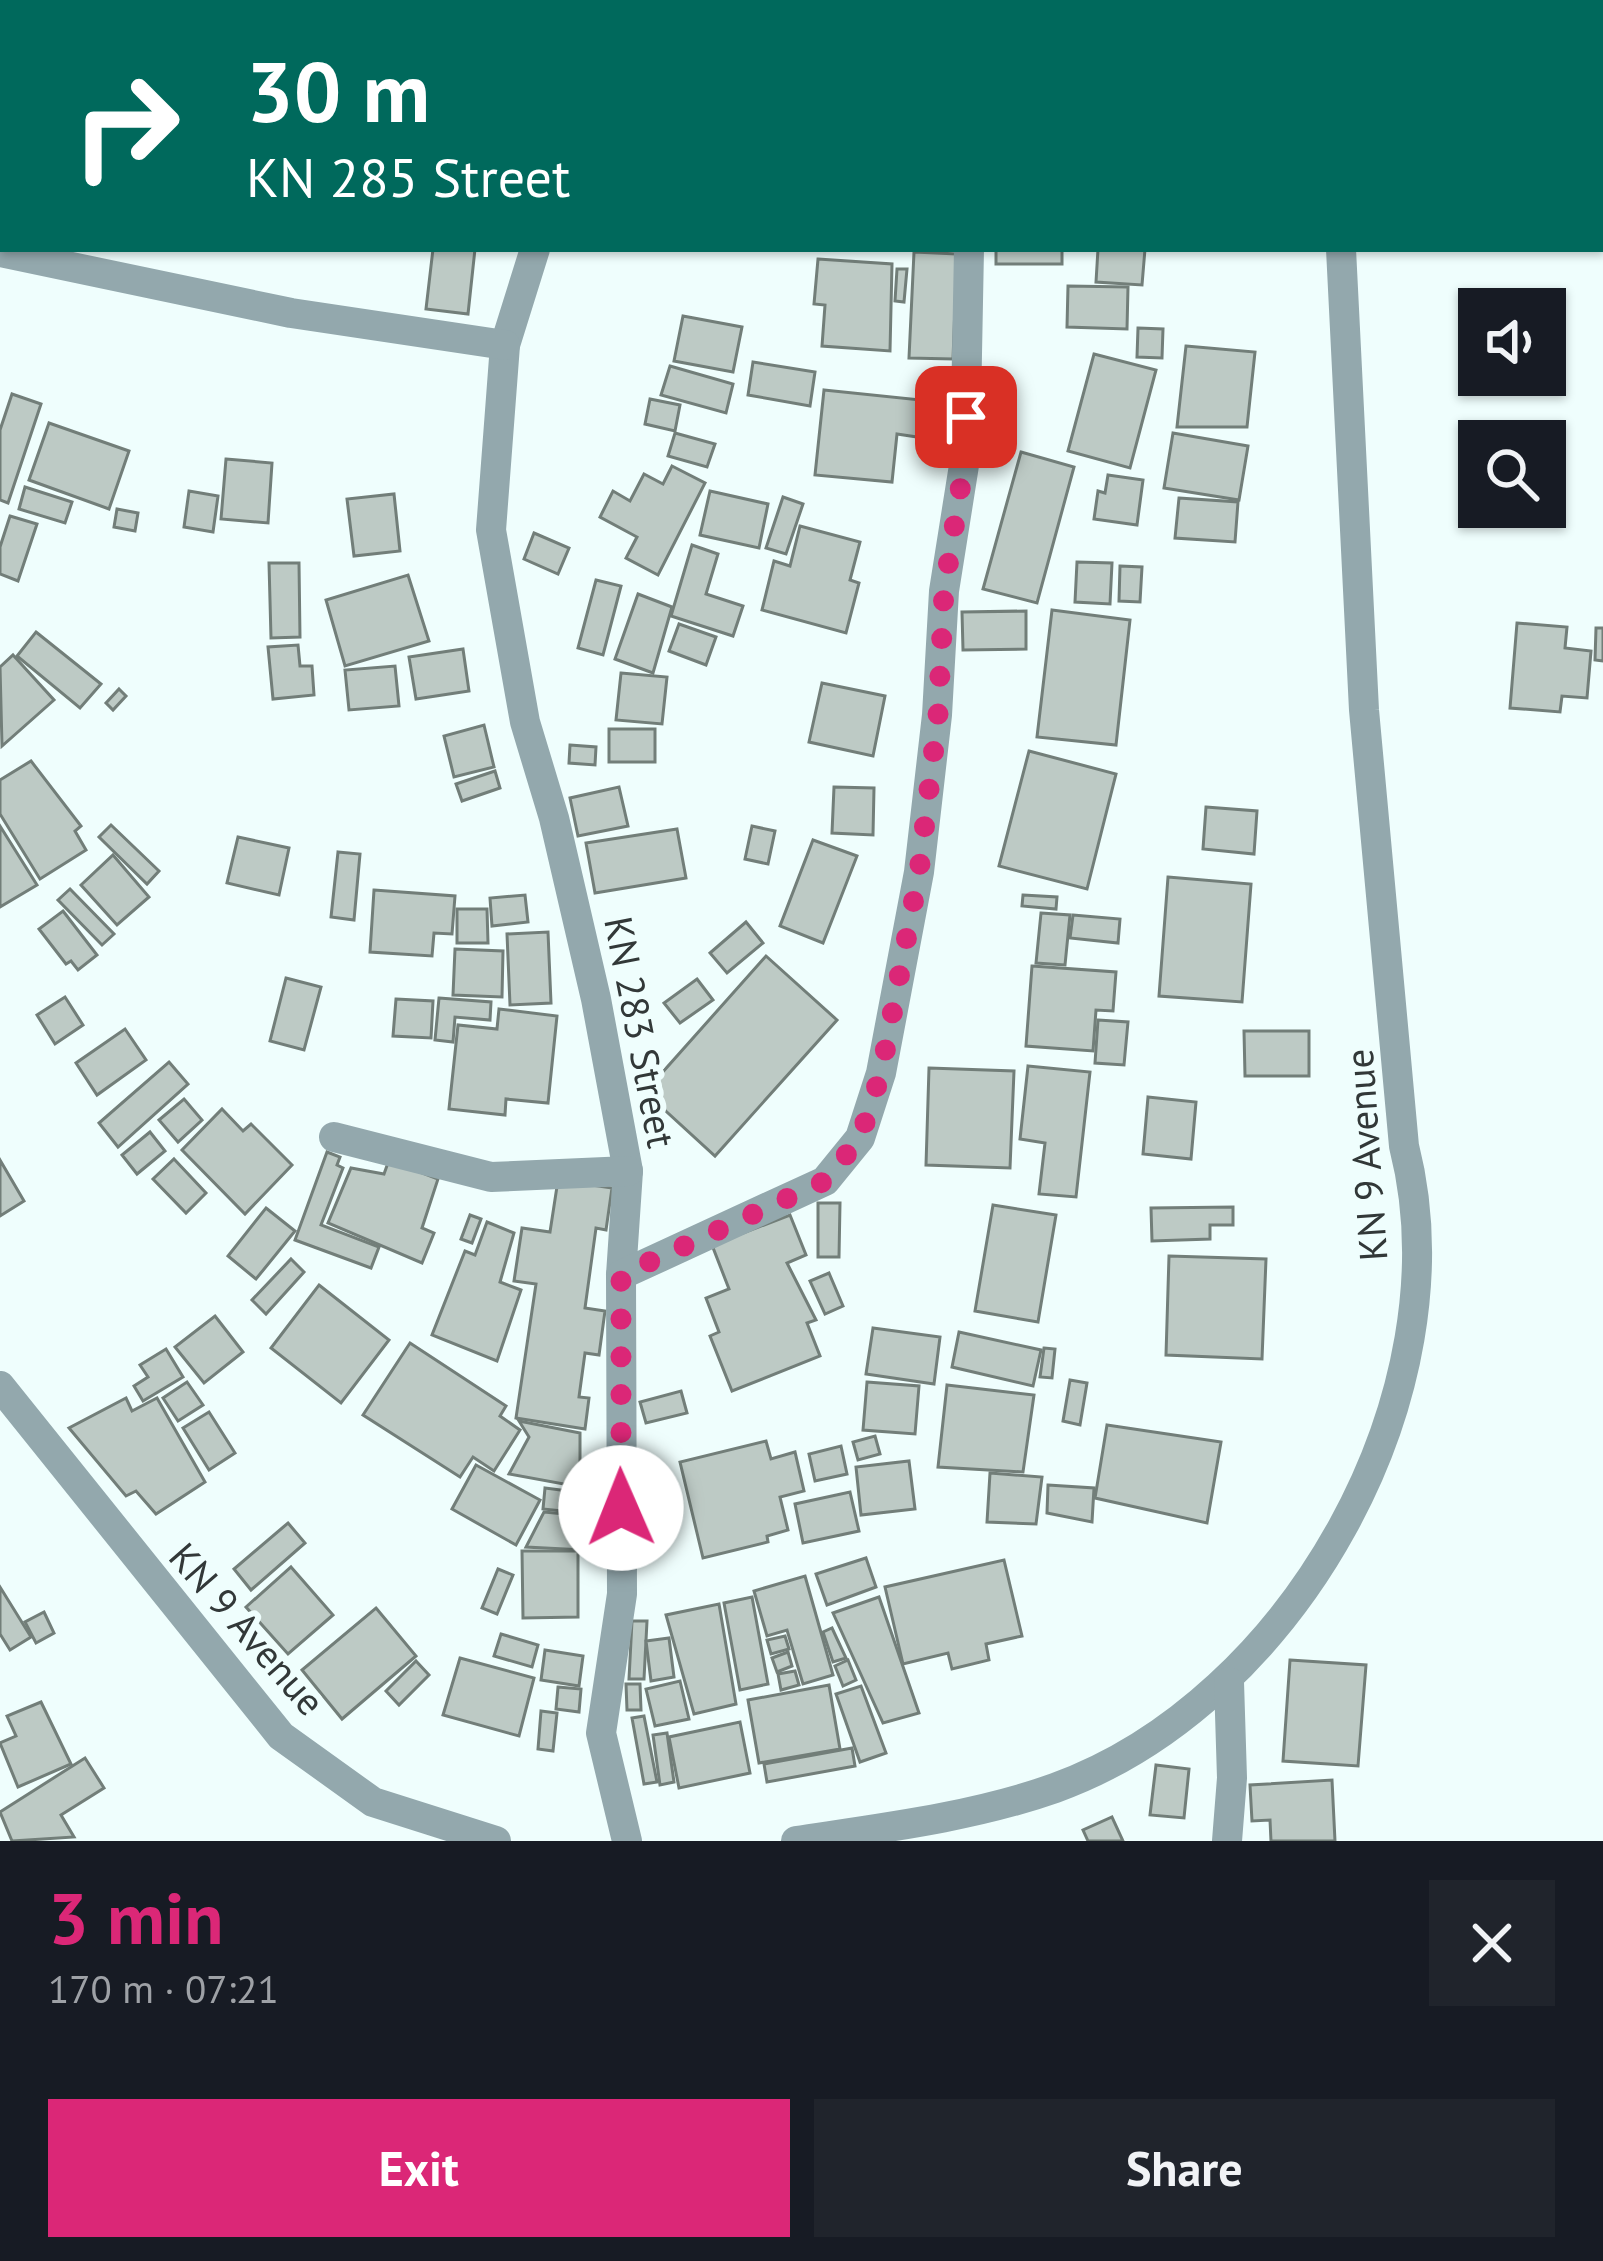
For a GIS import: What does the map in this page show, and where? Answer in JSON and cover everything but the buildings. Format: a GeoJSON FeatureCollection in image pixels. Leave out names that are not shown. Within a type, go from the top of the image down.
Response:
{"type":"FeatureCollection","features":[{"type":"Feature","properties":{"kind":"street"},"geometry":{"type":"LineString","coordinates":[[0,252],[291,313],[505,345]]}},
{"type":"Feature","properties":{"kind":"street","name":"KN 283 Street"},"geometry":{"type":"LineString","coordinates":[[534,252],[505,345],[491,530],[525,722],[554,818],[596,999],[628,1171],[621,1275],[622,1594],[601,1733],[627,1841]]}},
{"type":"Feature","properties":{"kind":"street"},"geometry":{"type":"LineString","coordinates":[[621,1275],[825,1181],[860,1138],[881,1073],[919,872],[938,715],[944,591],[965,459],[969,252]]}},
{"type":"Feature","properties":{"kind":"street","name":"KN 9 Avenue"},"geometry":{"type":"LineString","coordinates":[[796,1841],[932,1820],[1057,1787],[1157,1736],[1229,1682],[1301,1595],[1371,1476],[1414,1322],[1416,1193],[1404,1146],[1364,710],[1340,252]]}},
{"type":"Feature","properties":{"kind":"street"},"geometry":{"type":"LineString","coordinates":[[334,1137],[491,1177],[628,1171]]}},
{"type":"Feature","properties":{"kind":"street","name":"KN 9 Avenue"},"geometry":{"type":"LineString","coordinates":[[0,1386],[281,1736],[373,1802],[496,1841]]}},
{"type":"Feature","properties":{"kind":"street"},"geometry":{"type":"LineString","coordinates":[[1228,1841],[1232,1778],[1229,1682]]}},
{"type":"Feature","properties":{"kind":"route"},"geometry":{"type":"LineString","coordinates":[[621,1508],[621,1275],[825,1181],[860,1138],[881,1073],[919,872],[938,715],[944,591],[965,459],[966,417]]}}]}
